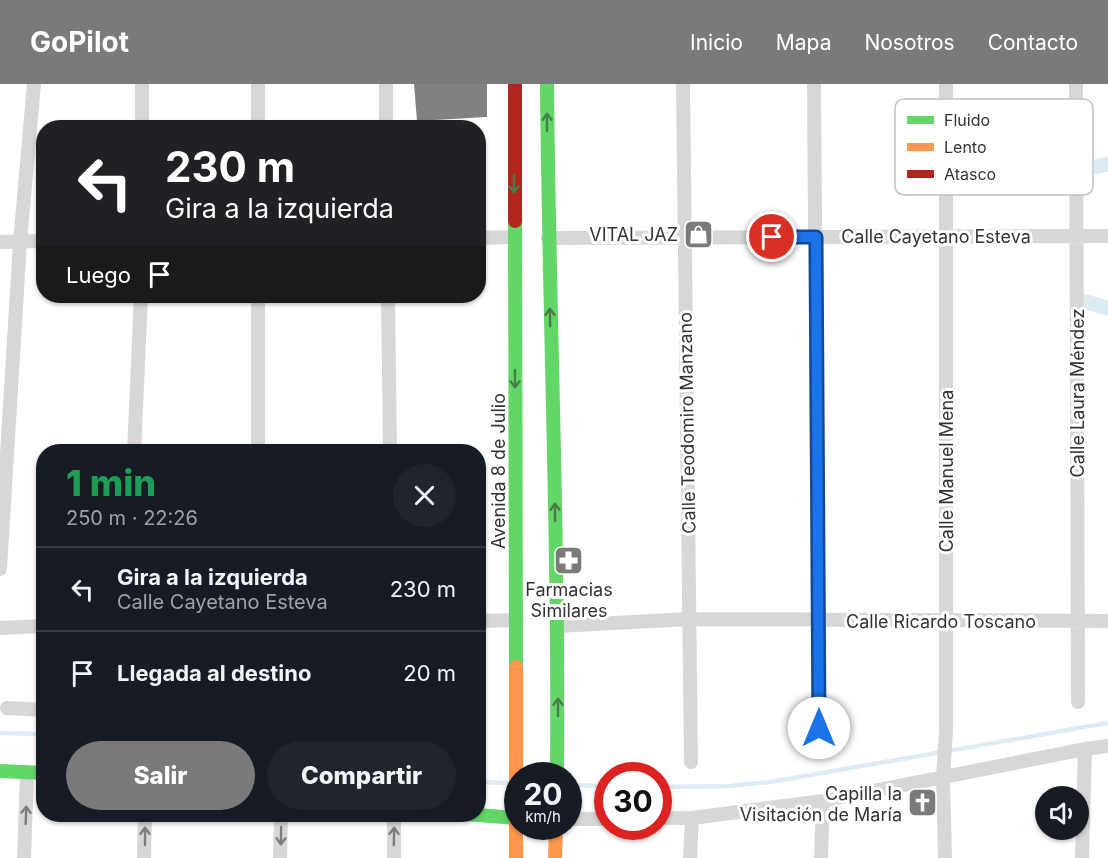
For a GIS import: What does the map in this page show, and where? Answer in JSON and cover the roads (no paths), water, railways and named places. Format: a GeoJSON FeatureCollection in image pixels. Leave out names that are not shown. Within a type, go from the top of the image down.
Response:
{"type":"FeatureCollection","features":[{"type":"Feature","properties":{"kind":"main road","name":"Avenida 8 de Julio"},"geometry":{"type":"LineString","coordinates":[[515,84],[516,762]]}},
{"type":"Feature","properties":{"kind":"main road"},"geometry":{"type":"LineString","coordinates":[[547,84],[548,238],[558,626],[557,762]]}},
{"type":"Feature","properties":{"kind":"main road"},"geometry":{"type":"LineString","coordinates":[[0,771],[36,773]]}},
{"type":"Feature","properties":{"kind":"main road"},"geometry":{"type":"LineString","coordinates":[[486,816],[504,817]]}},
{"type":"Feature","properties":{"kind":"main road","name":"Avenida 8 de Julio"},"geometry":{"type":"LineString","coordinates":[[516,840],[516,858]]}},
{"type":"Feature","properties":{"kind":"main road"},"geometry":{"type":"LineString","coordinates":[[555,858],[556,840]]}},
{"type":"Feature","properties":{"kind":"street"},"geometry":{"type":"LineString","coordinates":[[0,569],[20,242],[34,84]]}},
{"type":"Feature","properties":{"kind":"street"},"geometry":{"type":"LineString","coordinates":[[142,84],[142,120]]}},
{"type":"Feature","properties":{"kind":"street"},"geometry":{"type":"LineString","coordinates":[[258,84],[258,120]]}},
{"type":"Feature","properties":{"kind":"street"},"geometry":{"type":"LineString","coordinates":[[386,84],[386,120]]}},
{"type":"Feature","properties":{"kind":"street","name":"Calle Teodomiro Manzano"},"geometry":{"type":"LineString","coordinates":[[683,84],[691,762]]}},
{"type":"Feature","properties":{"kind":"street"},"geometry":{"type":"LineString","coordinates":[[814,84],[819,750]]}},
{"type":"Feature","properties":{"kind":"street","name":"Calle Laura Méndez"},"geometry":{"type":"LineString","coordinates":[[1076,84],[1076,99]]}},
{"type":"Feature","properties":{"kind":"street","name":"Calle Manuel Mena"},"geometry":{"type":"LineString","coordinates":[[945,858],[946,195]]}},
{"type":"Feature","properties":{"kind":"street","name":"Calle Laura Méndez"},"geometry":{"type":"LineString","coordinates":[[1077,195],[1078,702]]}},
{"type":"Feature","properties":{"kind":"street","name":"Calle Cayetano Esteva"},"geometry":{"type":"LineString","coordinates":[[548,238],[1108,236]]}},
{"type":"Feature","properties":{"kind":"street"},"geometry":{"type":"LineString","coordinates":[[486,238],[514,237]]}},
{"type":"Feature","properties":{"kind":"street"},"geometry":{"type":"LineString","coordinates":[[0,242],[36,241]]}},
{"type":"Feature","properties":{"kind":"street"},"geometry":{"type":"LineString","coordinates":[[134,444],[141,303]]}},
{"type":"Feature","properties":{"kind":"street"},"geometry":{"type":"LineString","coordinates":[[258,303],[258,444]]}},
{"type":"Feature","properties":{"kind":"street"},"geometry":{"type":"LineString","coordinates":[[388,303],[390,444]]}},
{"type":"Feature","properties":{"kind":"street","name":"Calle Ricardo Toscano"},"geometry":{"type":"LineString","coordinates":[[558,626],[689,619],[1108,621]]}},
{"type":"Feature","properties":{"kind":"street"},"geometry":{"type":"LineString","coordinates":[[486,621],[517,620]]}},
{"type":"Feature","properties":{"kind":"street"},"geometry":{"type":"LineString","coordinates":[[0,628],[36,626]]}},
{"type":"Feature","properties":{"kind":"street"},"geometry":{"type":"LineString","coordinates":[[7,708],[36,710]]}},
{"type":"Feature","properties":{"kind":"street"},"geometry":{"type":"LineString","coordinates":[[672,818],[692,818],[822,801],[944,774],[1085,748],[1108,746]]}},
{"type":"Feature","properties":{"kind":"street"},"geometry":{"type":"LineString","coordinates":[[1082,858],[1085,748]]}},
{"type":"Feature","properties":{"kind":"street"},"geometry":{"type":"LineString","coordinates":[[24,858],[27,772]]}},
{"type":"Feature","properties":{"kind":"street"},"geometry":{"type":"LineString","coordinates":[[821,858],[822,801]]}},
{"type":"Feature","properties":{"kind":"street"},"geometry":{"type":"LineString","coordinates":[[690,858],[692,818]]}},
{"type":"Feature","properties":{"kind":"street"},"geometry":{"type":"LineString","coordinates":[[144,858],[145,822]]}},
{"type":"Feature","properties":{"kind":"street"},"geometry":{"type":"LineString","coordinates":[[280,858],[281,822]]}},
{"type":"Feature","properties":{"kind":"street"},"geometry":{"type":"LineString","coordinates":[[394,822],[394,858]]}},
{"type":"Feature","properties":{"kind":"waterway"},"geometry":{"type":"LineString","coordinates":[[1093,167],[1108,164]]}},
{"type":"Feature","properties":{"kind":"waterway"},"geometry":{"type":"LineString","coordinates":[[1086,302],[1108,308]]}},
{"type":"Feature","properties":{"kind":"waterway"},"geometry":{"type":"LineString","coordinates":[[672,787],[730,786],[770,782],[1108,723]]}},
{"type":"Feature","properties":{"kind":"waterway"},"geometry":{"type":"LineString","coordinates":[[0,733],[36,734]]}},
{"type":"Feature","properties":{"kind":"waterway"},"geometry":{"type":"LineString","coordinates":[[486,782],[504,783]]}},
{"type":"Feature","properties":{"kind":"waterway"},"geometry":{"type":"LineString","coordinates":[[582,785],[594,786]]}},
{"type":"Feature","properties":{"kind":"place","name":"VITAL JAZ"},"geometry":{"type":"Point","coordinates":[699,234]}},
{"type":"Feature","properties":{"kind":"place","name":"Farmacias Similares"},"geometry":{"type":"Point","coordinates":[569,560]}},
{"type":"Feature","properties":{"kind":"place","name":"Capilla la Visitación de María"},"geometry":{"type":"Point","coordinates":[923,803]}}]}
